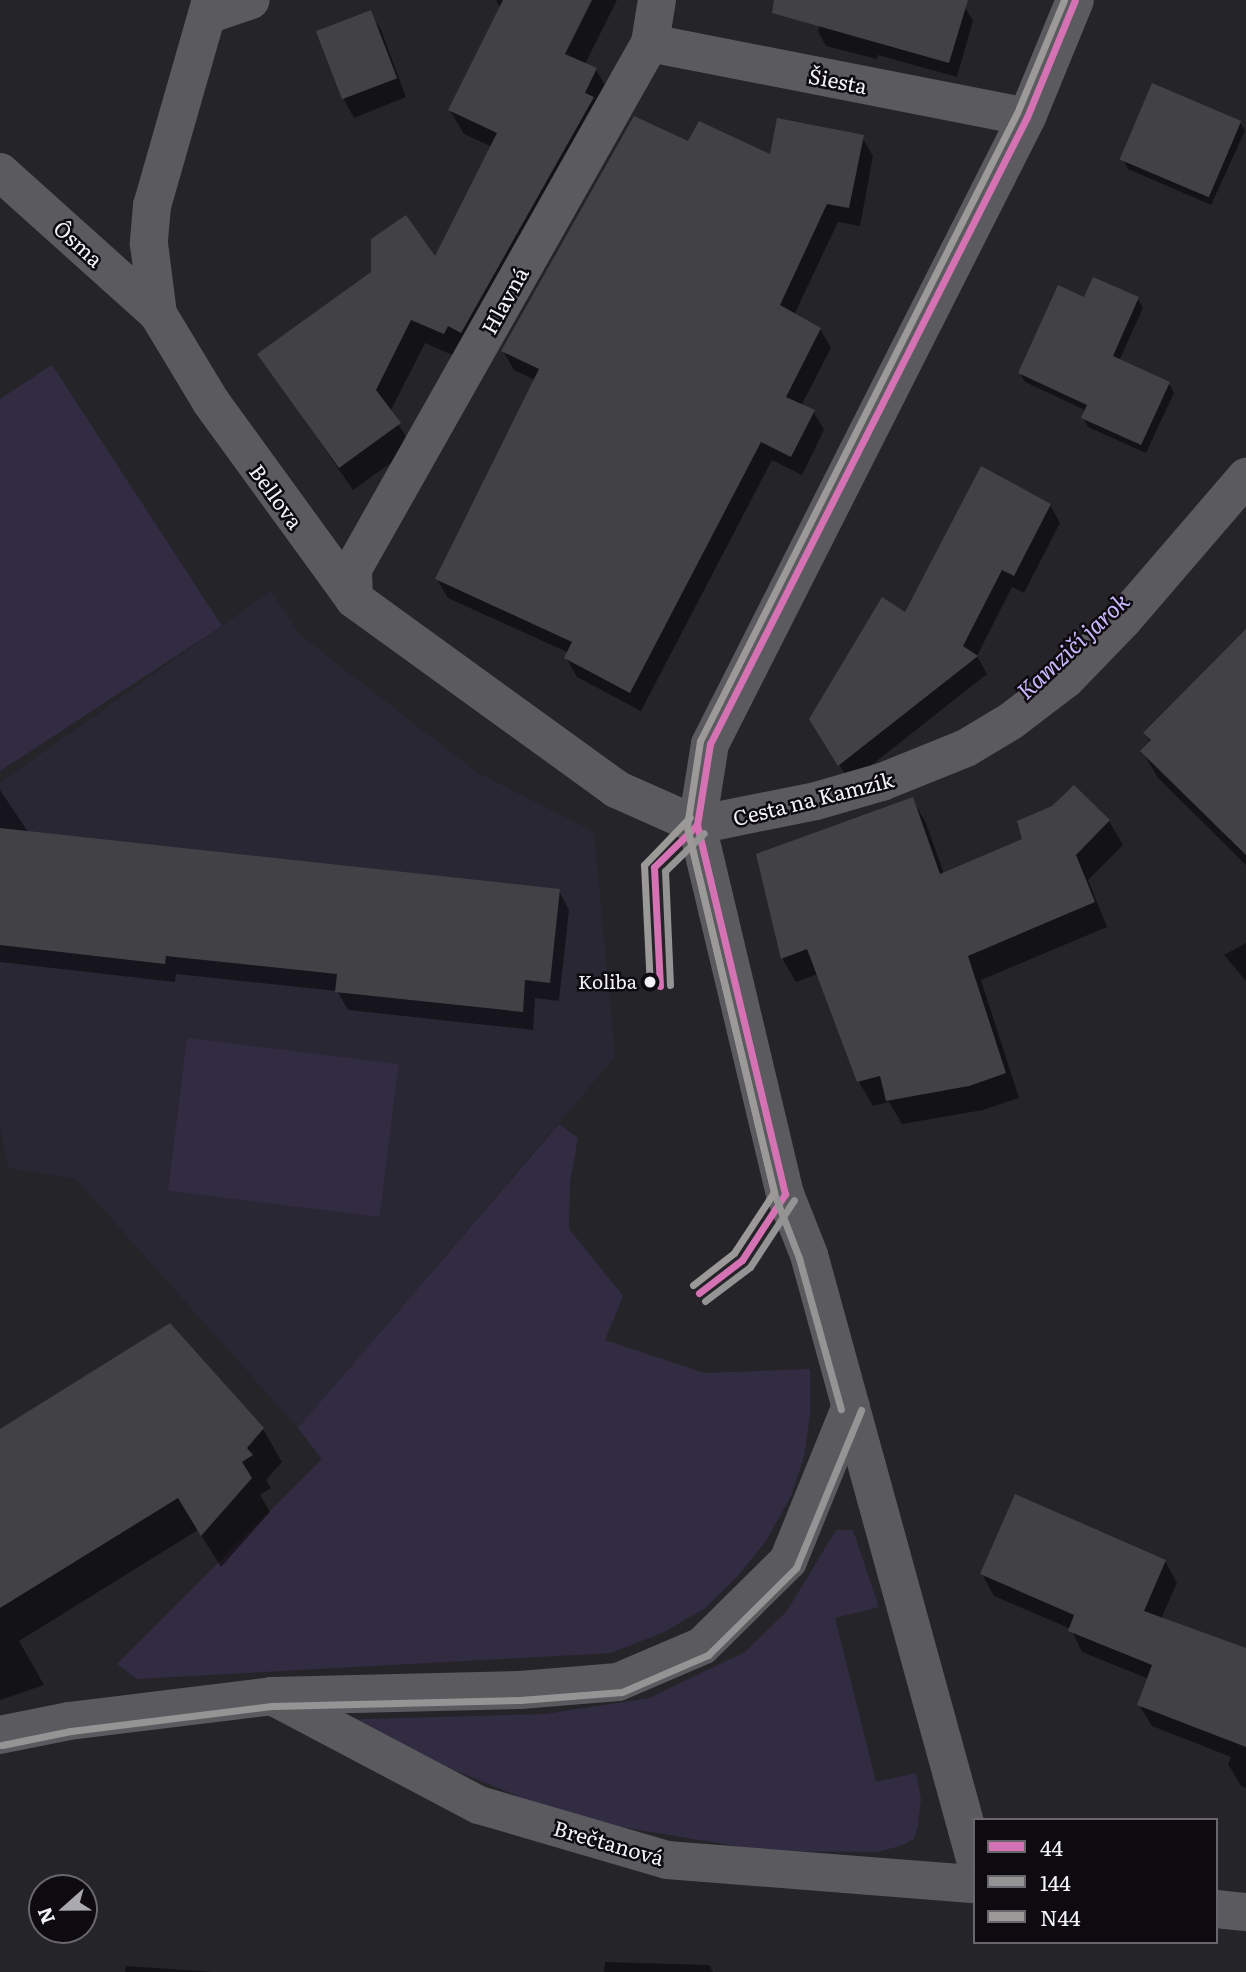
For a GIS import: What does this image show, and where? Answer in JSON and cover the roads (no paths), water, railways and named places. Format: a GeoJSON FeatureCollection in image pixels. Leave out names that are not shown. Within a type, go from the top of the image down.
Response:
{"type":"FeatureCollection","features":[{"type":"Feature","properties":{"kind":"street"},"geometry":{"type":"LineString","coordinates":[[209,8],[251,0]]}},
{"type":"Feature","properties":{"kind":"street","name":"Hlavná"},"geometry":{"type":"LineString","coordinates":[[354,600],[353,569],[650,43],[657,0]]}},
{"type":"Feature","properties":{"kind":"street"},"geometry":{"type":"LineString","coordinates":[[973,1852],[809,1255],[785,1194],[697,825],[710,744],[1027,117],[1075,0]]}},
{"type":"Feature","properties":{"kind":"street","name":"Bellova"},"geometry":{"type":"LineString","coordinates":[[209,8],[160,168],[152,206],[149,244],[158,314],[211,402],[354,600],[616,789],[697,825]]}},
{"type":"Feature","properties":{"kind":"street","name":"Šiesta"},"geometry":{"type":"LineString","coordinates":[[650,43],[1027,117]]}},
{"type":"Feature","properties":{"kind":"street","name":"Ôsma"},"geometry":{"type":"LineString","coordinates":[[0,172],[158,314]]}},
{"type":"Feature","properties":{"kind":"street","name":"Cesta na Kamzík"},"geometry":{"type":"LineString","coordinates":[[697,825],[816,801],[882,782],[967,748],[1011,721],[1066,679],[1104,640],[1246,477]]}},
{"type":"Feature","properties":{"kind":"street"},"geometry":{"type":"LineString","coordinates":[[0,1735],[69,1721],[272,1696],[520,1690],[618,1682],[702,1646],[788,1561],[851,1406]]}},
{"type":"Feature","properties":{"kind":"street","name":"Brečtanová"},"geometry":{"type":"LineString","coordinates":[[272,1696],[479,1805],[667,1860],[973,1884]]}},
{"type":"Feature","properties":{"kind":"street"},"geometry":{"type":"LineString","coordinates":[[1218,1909],[1246,1912]]}},
{"type":"Feature","properties":{"kind":"place","name":"Koliba"},"geometry":{"type":"Point","coordinates":[650,982]}},
{"type":"Feature","properties":{"kind":"water label","name":"Kamzičí jarok"},"geometry":{"type":"Point","coordinates":[1072,645]}}]}
